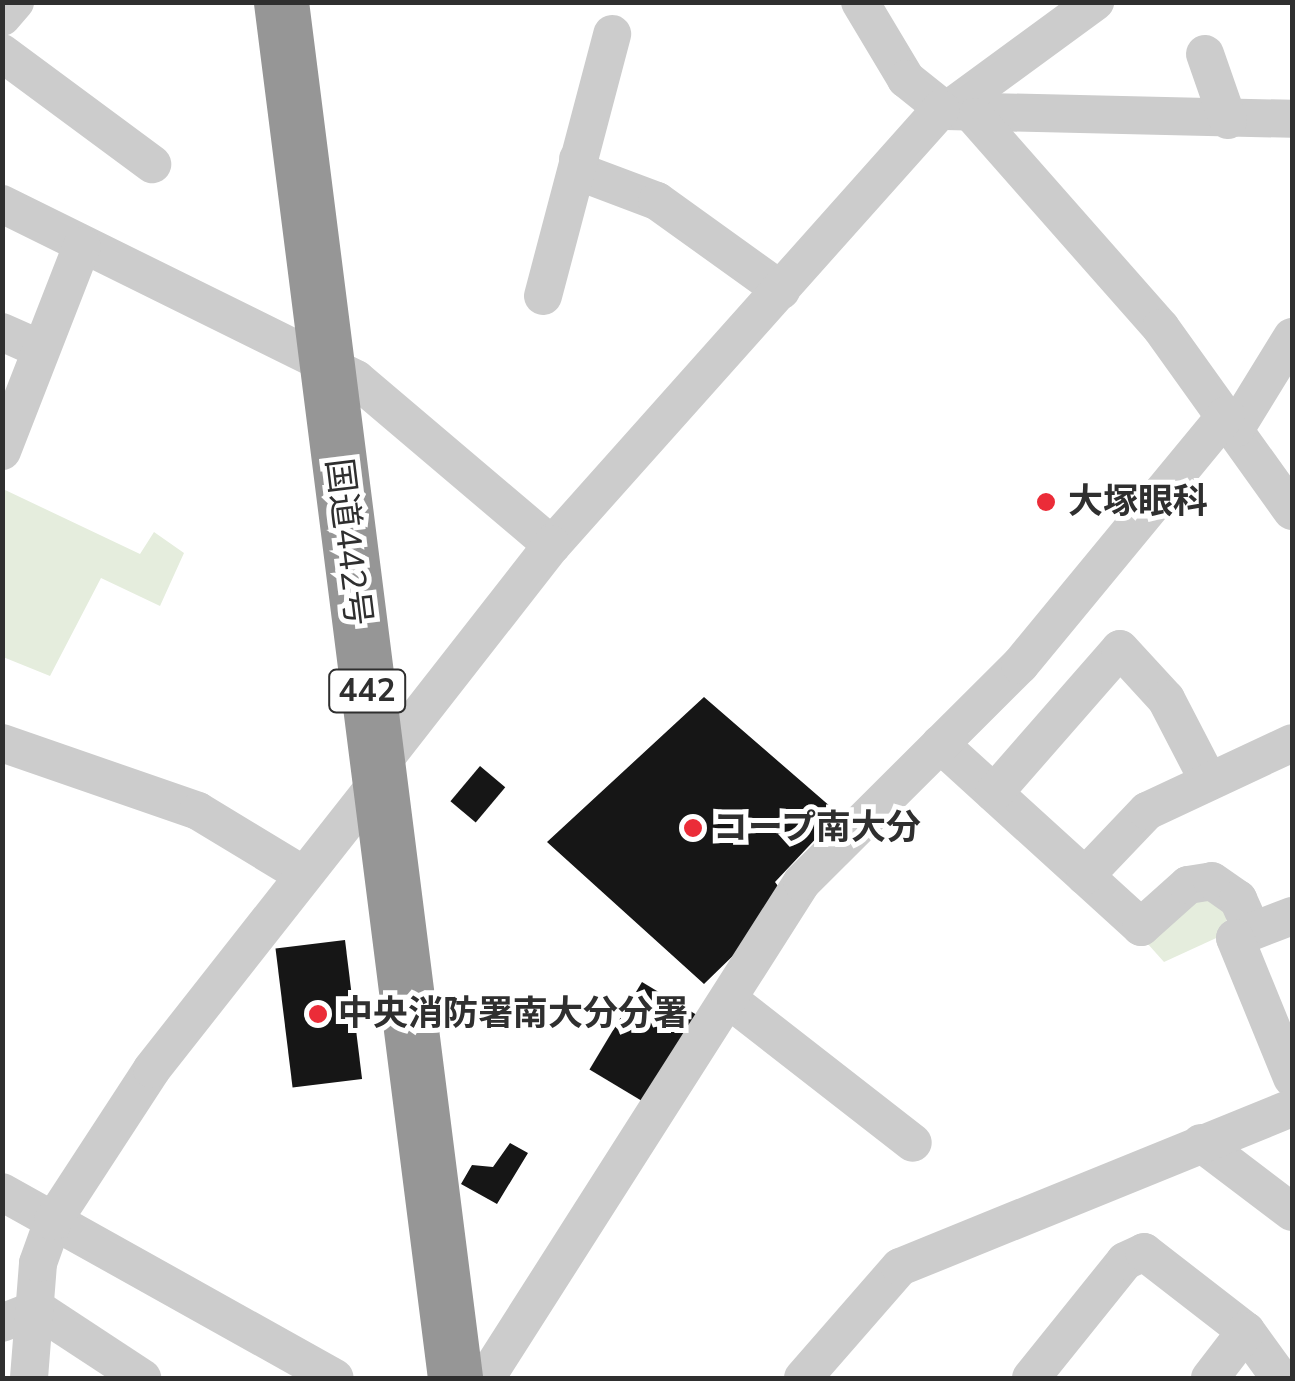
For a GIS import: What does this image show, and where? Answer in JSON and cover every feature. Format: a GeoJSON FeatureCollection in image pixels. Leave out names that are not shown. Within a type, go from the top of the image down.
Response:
{"type":"FeatureCollection","features":[{"type":"Feature","properties":{"kind":"highway","name":"国道442号"},"geometry":{"type":"LineString","coordinates":[[281,2],[455,1378]]}},
{"type":"Feature","properties":{"kind":"street"},"geometry":{"type":"LineString","coordinates":[[3,17],[15,2]]}},
{"type":"Feature","properties":{"kind":"street"},"geometry":{"type":"LineString","coordinates":[[860,2],[906,78],[954,113],[1231,421],[1292,511]]}},
{"type":"Feature","properties":{"kind":"street"},"geometry":{"type":"LineString","coordinates":[[29,1378],[18,1315],[53,1221],[152,1069],[552,545],[781,290],[954,113],[1095,2]]}},
{"type":"Feature","properties":{"kind":"street"},"geometry":{"type":"LineString","coordinates":[[543,296],[612,34]]}},
{"type":"Feature","properties":{"kind":"street"},"geometry":{"type":"LineString","coordinates":[[2,53],[152,164]]}},
{"type":"Feature","properties":{"kind":"street"},"geometry":{"type":"LineString","coordinates":[[1205,54],[1228,120]]}},
{"type":"Feature","properties":{"kind":"street"},"geometry":{"type":"LineString","coordinates":[[954,113],[1292,118]]}},
{"type":"Feature","properties":{"kind":"street"},"geometry":{"type":"LineString","coordinates":[[578,160],[585,174],[656,201],[781,290]]}},
{"type":"Feature","properties":{"kind":"street"},"geometry":{"type":"LineString","coordinates":[[2,204],[326,362],[552,545]]}},
{"type":"Feature","properties":{"kind":"street"},"geometry":{"type":"LineString","coordinates":[[2,451],[10,404],[40,349],[82,246]]}},
{"type":"Feature","properties":{"kind":"street"},"geometry":{"type":"LineString","coordinates":[[2,332],[40,349]]}},
{"type":"Feature","properties":{"kind":"street"},"geometry":{"type":"LineString","coordinates":[[486,1378],[732,1002],[802,882],[1050,632],[1231,421],[1292,337]]}},
{"type":"Feature","properties":{"kind":"street"},"geometry":{"type":"LineString","coordinates":[[994,793],[1120,649],[1166,698],[1210,782]]}},
{"type":"Feature","properties":{"kind":"street"},"geometry":{"type":"LineString","coordinates":[[2,743],[198,811],[302,874]]}},
{"type":"Feature","properties":{"kind":"street"},"geometry":{"type":"LineString","coordinates":[[940,744],[1142,928],[1188,885],[1220,883],[1252,932]]}},
{"type":"Feature","properties":{"kind":"street"},"geometry":{"type":"LineString","coordinates":[[1085,876],[1134,820],[1292,744]]}},
{"type":"Feature","properties":{"kind":"street"},"geometry":{"type":"LineString","coordinates":[[1292,916],[1236,938],[1292,1078]]}},
{"type":"Feature","properties":{"kind":"street"},"geometry":{"type":"LineString","coordinates":[[732,1002],[913,1143]]}},
{"type":"Feature","properties":{"kind":"street"},"geometry":{"type":"LineString","coordinates":[[803,1378],[900,1267],[1292,1108]]}},
{"type":"Feature","properties":{"kind":"street"},"geometry":{"type":"LineString","coordinates":[[1201,1143],[1292,1212]]}},
{"type":"Feature","properties":{"kind":"street"},"geometry":{"type":"LineString","coordinates":[[2,1192],[335,1378]]}},
{"type":"Feature","properties":{"kind":"street"},"geometry":{"type":"LineString","coordinates":[[1031,1378],[1139,1252],[1246,1331],[1280,1378]]}},
{"type":"Feature","properties":{"kind":"street"},"geometry":{"type":"LineString","coordinates":[[18,1315],[142,1378]]}},
{"type":"Feature","properties":{"kind":"street"},"geometry":{"type":"LineString","coordinates":[[1210,1378],[1246,1331]]}},
{"type":"Feature","properties":{"kind":"green space"},"geometry":{"type":"Polygon","coordinates":[[[3,489],[140,554],[154,532],[184,553],[160,606],[101,578],[50,676],[3,657],[3,489]]]}},
{"type":"Feature","properties":{"kind":"green space"},"geometry":{"type":"Polygon","coordinates":[[[1200,892],[1228,908],[1225,934],[1164,962],[1147,943],[1200,892]]]}},
{"type":"Feature","properties":{"kind":"building","name":"コープ南大分"},"geometry":{"type":"Polygon","coordinates":[[[704,697],[839,814],[775,882],[789,901],[704,984],[547,842],[704,697]]]}},
{"type":"Feature","properties":{"kind":"building"},"geometry":{"type":"Polygon","coordinates":[[[480,766],[505,787],[476,822],[450,801],[480,766]]]}},
{"type":"Feature","properties":{"kind":"building","name":"中央消防署南大分分署"},"geometry":{"type":"Polygon","coordinates":[[[345,940],[362,1079],[293,1087],[276,949],[345,940]]]}},
{"type":"Feature","properties":{"kind":"building"},"geometry":{"type":"Polygon","coordinates":[[[642,982],[703,1019],[650,1106],[589,1069],[642,982]]]}},
{"type":"Feature","properties":{"kind":"building"},"geometry":{"type":"Polygon","coordinates":[[[510,1143],[528,1153],[497,1204],[461,1184],[472,1165],[493,1167],[510,1143]]]}},
{"type":"Feature","properties":{"kind":"place","name":"大塚眼科"},"geometry":{"type":"Point","coordinates":[1046,502]}},
{"type":"Feature","properties":{"kind":"place","name":"コープ南大分"},"geometry":{"type":"Point","coordinates":[693,828]}},
{"type":"Feature","properties":{"kind":"place","name":"中央消防署南大分分署"},"geometry":{"type":"Point","coordinates":[318,1014]}}]}
